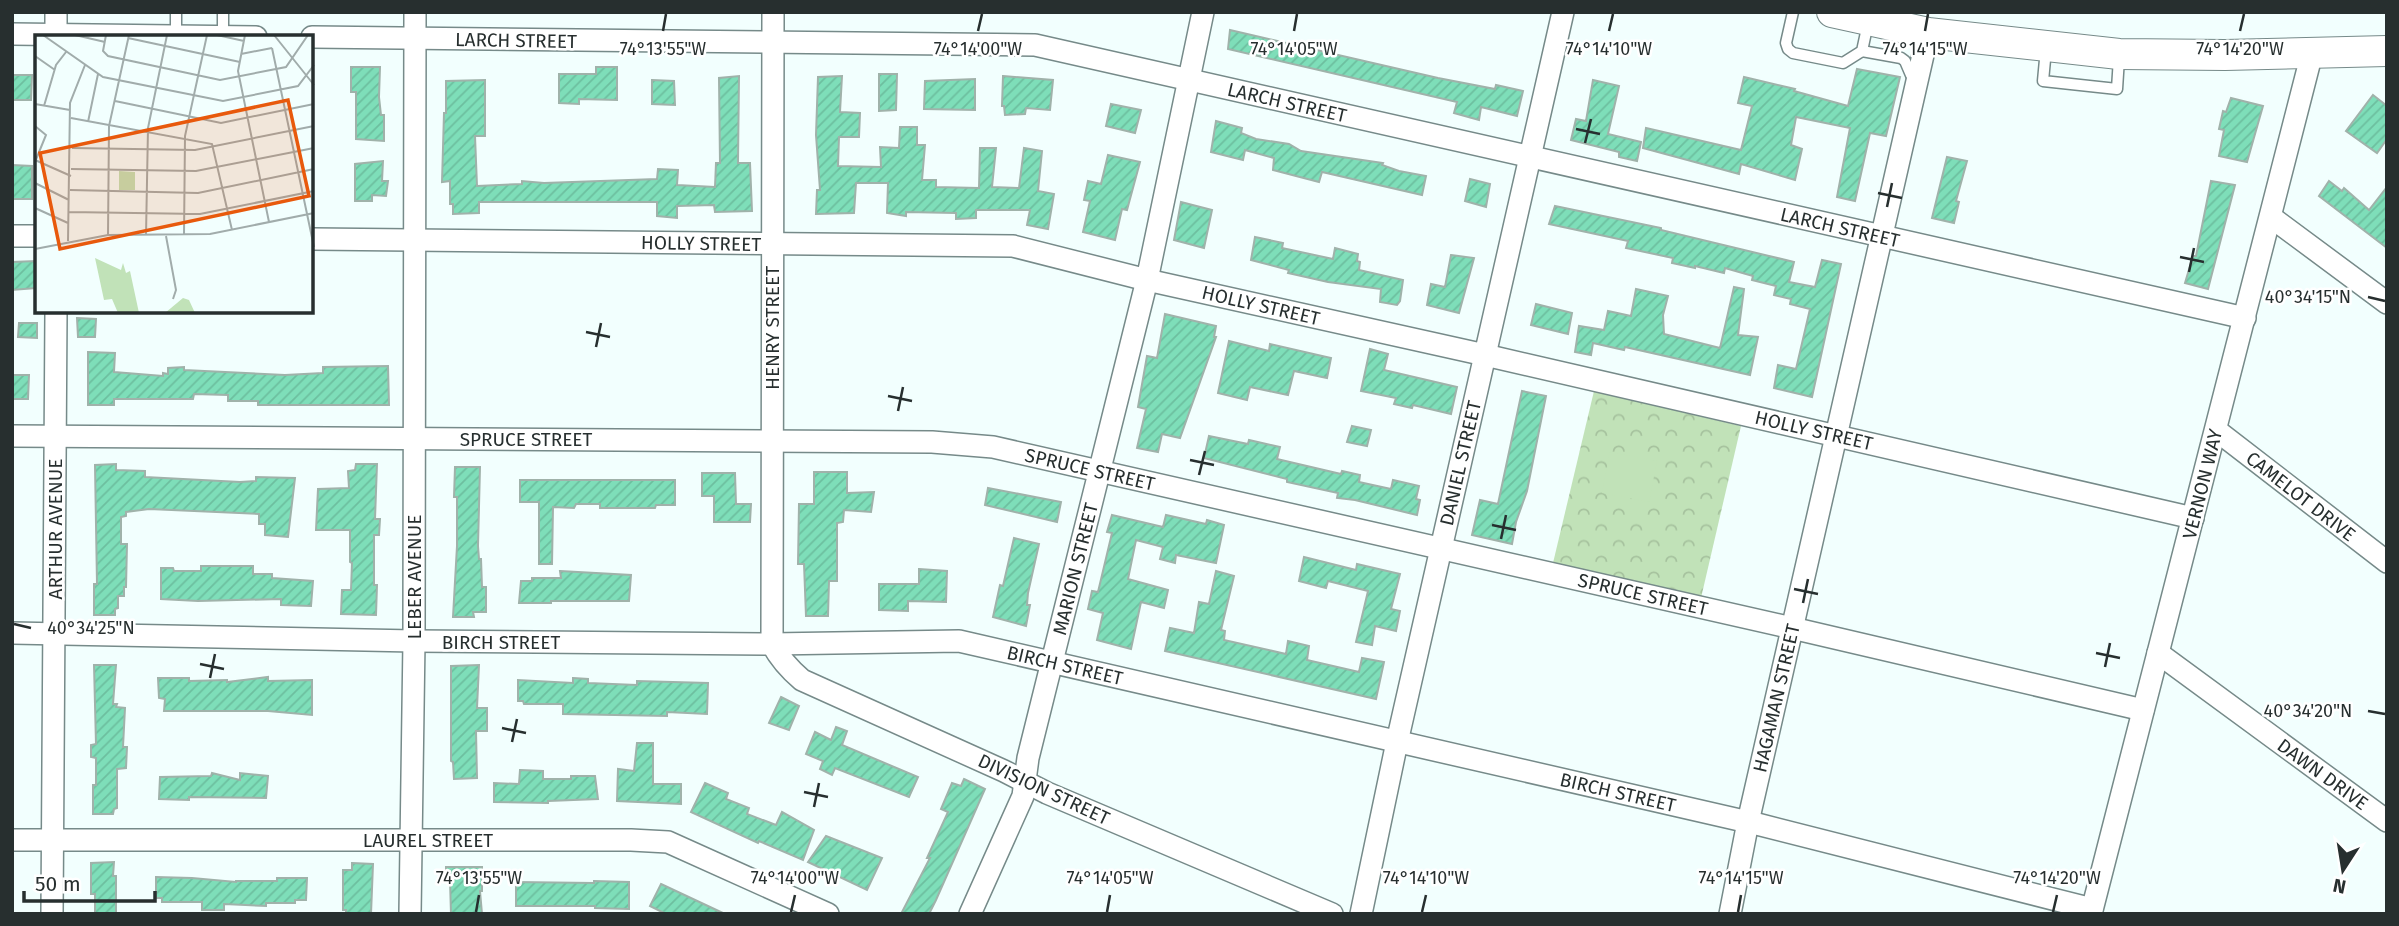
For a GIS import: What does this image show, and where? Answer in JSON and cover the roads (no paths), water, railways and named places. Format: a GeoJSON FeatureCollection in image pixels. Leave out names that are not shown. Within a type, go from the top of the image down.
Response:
{"type":"FeatureCollection","features":[{"type":"Feature","properties":{"kind":"street"},"geometry":{"type":"LineString","coordinates":[[55,12],[56,35]]}},
{"type":"Feature","properties":{"kind":"street","name":"LEBER AVENUE"},"geometry":{"type":"LineString","coordinates":[[410,914],[414,641],[415,12]]}},
{"type":"Feature","properties":{"kind":"street","name":"HENRY STREET"},"geometry":{"type":"LineString","coordinates":[[772,644],[773,12]]}},
{"type":"Feature","properties":{"kind":"street","name":"MARION STREET"},"geometry":{"type":"LineString","coordinates":[[970,914],[1023,796],[1028,758],[1147,279],[1203,12]]}},
{"type":"Feature","properties":{"kind":"street","name":"DANIEL STREET"},"geometry":{"type":"LineString","coordinates":[[1361,914],[1397,742],[1563,12]]}},
{"type":"Feature","properties":{"kind":"street"},"geometry":{"type":"LineString","coordinates":[[1832,12],[1928,33],[2119,54],[2387,51]]}},
{"type":"Feature","properties":{"kind":"street","name":"HAGAMAN STREET"},"geometry":{"type":"LineString","coordinates":[[1730,914],[1748,822],[1928,33]]}},
{"type":"Feature","properties":{"kind":"street"},"geometry":{"type":"LineString","coordinates":[[12,34],[35,35]]}},
{"type":"Feature","properties":{"kind":"street","name":"LARCH STREET"},"geometry":{"type":"LineString","coordinates":[[313,37],[1035,45],[2245,318]]}},
{"type":"Feature","properties":{"kind":"street","name":"VERNON WAY"},"geometry":{"type":"LineString","coordinates":[[2091,911],[2312,53]]}},
{"type":"Feature","properties":{"kind":"street"},"geometry":{"type":"LineString","coordinates":[[2270,217],[2387,303]]}},
{"type":"Feature","properties":{"kind":"street"},"geometry":{"type":"LineString","coordinates":[[12,236],[35,236]]}},
{"type":"Feature","properties":{"kind":"street","name":"HOLLY STREET"},"geometry":{"type":"LineString","coordinates":[[313,239],[1013,246],[2193,518]]}},
{"type":"Feature","properties":{"kind":"street","name":"ARTHUR AVENUE"},"geometry":{"type":"LineString","coordinates":[[52,914],[56,313]]}},
{"type":"Feature","properties":{"kind":"street","name":"CAMELOT DRIVE"},"geometry":{"type":"LineString","coordinates":[[2216,430],[2387,562]]}},
{"type":"Feature","properties":{"kind":"street","name":"SPRUCE STREET"},"geometry":{"type":"LineString","coordinates":[[12,436],[932,442],[993,447],[2143,710]]}},
{"type":"Feature","properties":{"kind":"street","name":"BIRCH STREET"},"geometry":{"type":"LineString","coordinates":[[12,633],[414,641],[772,644],[959,641],[1748,822],[2091,911]]}},
{"type":"Feature","properties":{"kind":"street","name":"DIVISION STREET"},"geometry":{"type":"LineString","coordinates":[[772,644],[782,662],[802,680],[1060,798],[1332,914]]}},
{"type":"Feature","properties":{"kind":"street","name":"DAWN DRIVE"},"geometry":{"type":"LineString","coordinates":[[2158,653],[2387,821]]}},
{"type":"Feature","properties":{"kind":"street","name":"LAUREL STREET"},"geometry":{"type":"LineString","coordinates":[[12,840],[668,842],[828,914]]}},
{"type":"Feature","properties":{"kind":"lane"},"geometry":{"type":"LineString","coordinates":[[176,12],[176,35]]}},
{"type":"Feature","properties":{"kind":"lane"},"geometry":{"type":"LineString","coordinates":[[223,12],[223,35]]}},
{"type":"Feature","properties":{"kind":"lane"},"geometry":{"type":"LineString","coordinates":[[1793,12],[1786,43],[1793,53],[1843,63],[1862,51],[1900,58],[1905,61],[1911,75],[1918,76]]}},
{"type":"Feature","properties":{"kind":"lane"},"geometry":{"type":"LineString","coordinates":[[1862,51],[1868,20]]}},
{"type":"Feature","properties":{"kind":"lane"},"geometry":{"type":"LineString","coordinates":[[2046,46],[2043,81],[2116,89],[2119,54]]}}]}
